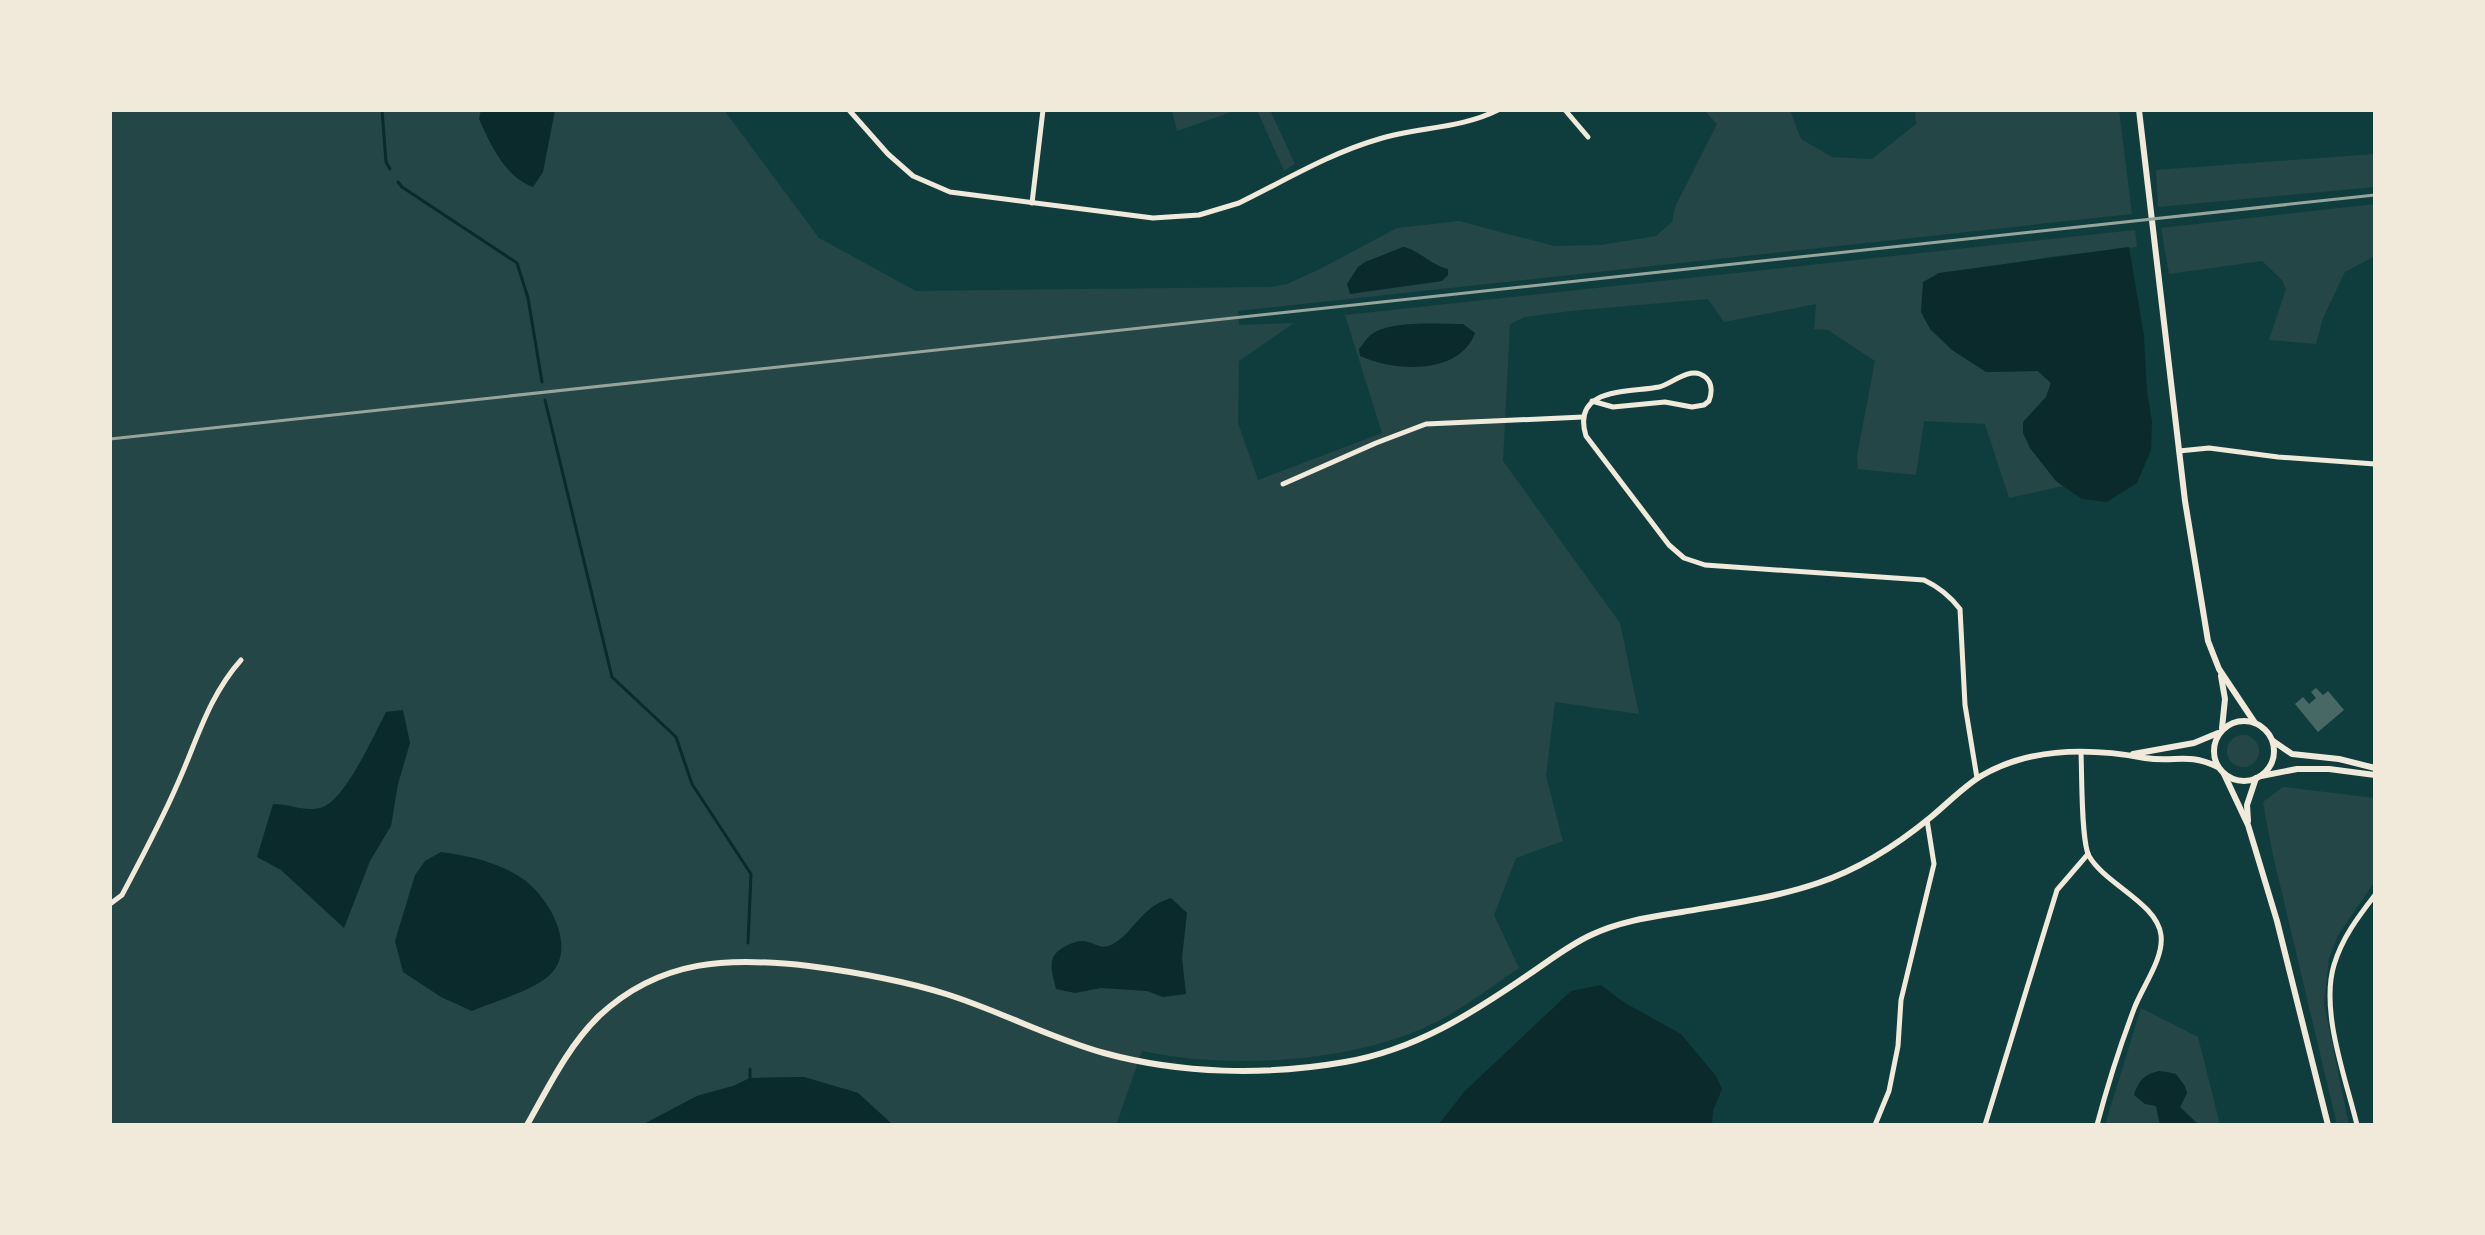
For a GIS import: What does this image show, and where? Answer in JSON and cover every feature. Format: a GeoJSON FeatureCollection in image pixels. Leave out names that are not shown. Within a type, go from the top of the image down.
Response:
{"type":"FeatureCollection","features":[{"type":"Feature","properties":{"kind":"street"},"geometry":{"type":"LineString","coordinates":[[849,110],[888,154],[913,176],[950,192],[1153,218],[1199,215],[1239,203],[1376,139],[1465,123],[1498,110]]}},
{"type":"Feature","properties":{"kind":"street"},"geometry":{"type":"LineString","coordinates":[[1032,203],[1043,110]]}},
{"type":"Feature","properties":{"kind":"street"},"geometry":{"type":"LineString","coordinates":[[1565,110],[1588,137]]}},
{"type":"Feature","properties":{"kind":"street"},"geometry":{"type":"LineString","coordinates":[[2139,110],[2197,580],[2208,641],[2219,669],[2225,699],[2221,731],[2213,748],[2218,767],[2248,825],[2277,921],[2328,1125]]}},
{"type":"Feature","properties":{"kind":"street"},"geometry":{"type":"LineString","coordinates":[[1592,401],[1613,407],[1665,402],[1699,407],[1709,401],[1712,388],[1705,378],[1694,373],[1661,386],[1616,392],[1592,401],[1583,417],[1586,436],[1669,545],[1684,558],[1705,565],[1924,580],[1952,598],[1960,609],[1965,705],[1977,778]]}},
{"type":"Feature","properties":{"kind":"street"},"geometry":{"type":"LineString","coordinates":[[1283,484],[1426,424],[1583,417]]}},
{"type":"Feature","properties":{"kind":"street"},"geometry":{"type":"LineString","coordinates":[[2179,451],[2209,448],[2375,464]]}},
{"type":"Feature","properties":{"kind":"street"},"geometry":{"type":"LineString","coordinates":[[110,904],[122,895],[178,784],[209,705],[225,677],[241,660]]}},
{"type":"Feature","properties":{"kind":"street"},"geometry":{"type":"LineString","coordinates":[[2219,669],[2255,723],[2292,754],[2339,759],[2375,768]]}},
{"type":"Feature","properties":{"kind":"street"},"geometry":{"type":"LineString","coordinates":[[2129,755],[2194,743],[2240,720],[2255,723]]}},
{"type":"Feature","properties":{"kind":"street"},"geometry":{"type":"LineString","coordinates":[[2248,825],[2247,805],[2258,777],[2273,760],[2273,741]]}},
{"type":"Feature","properties":{"kind":"street"},"geometry":{"type":"LineString","coordinates":[[527,1125],[570,1052],[602,1013],[641,986],[665,974],[712,962],[755,961],[859,973],[947,995],[1077,1045],[1163,1065],[1256,1071],[1319,1066],[1380,1055],[1436,1033],[1465,1018],[1596,932],[1632,921],[1744,902],[1817,884],[1879,855],[1977,778],[2019,760],[2053,753],[2081,753],[2129,755],[2160,761],[2190,757],[2218,767]]}},
{"type":"Feature","properties":{"kind":"street"},"geometry":{"type":"LineString","coordinates":[[2081,753],[2088,854],[2101,870],[2155,918],[2161,935],[2160,949],[2134,1010],[2097,1125]]}},
{"type":"Feature","properties":{"kind":"street"},"geometry":{"type":"LineString","coordinates":[[2224,774],[2242,781],[2297,769],[2329,769],[2375,775]]}},
{"type":"Feature","properties":{"kind":"street"},"geometry":{"type":"LineString","coordinates":[[1875,1125],[1889,1091],[1898,1046],[1901,1000],[1934,864],[1927,820]]}},
{"type":"Feature","properties":{"kind":"street"},"geometry":{"type":"LineString","coordinates":[[1985,1125],[2057,890],[2088,854]]}},
{"type":"Feature","properties":{"kind":"street"},"geometry":{"type":"LineString","coordinates":[[2357,1125],[2335,1029],[2330,989],[2333,966],[2342,945],[2353,923],[2375,895]]}},
{"type":"Feature","properties":{"kind":"shaded area"},"geometry":{"type":"Polygon","coordinates":[[[110,110],[724,110],[819,238],[916,291],[1270,287],[1287,284],[1320,269],[1397,228],[1459,221],[1554,246],[1601,245],[1656,236],[1672,222],[1675,207],[1717,124],[1704,110],[1790,110],[1801,139],[1832,157],[1872,159],[1916,124],[1915,110],[2119,110],[2132,214],[1238,311],[1239,325],[1294,323],[1239,361],[1238,423],[1258,480],[1382,433],[1345,315],[2135,230],[2137,247],[1996,266],[1986,372],[2038,371],[2051,383],[2030,448],[2063,486],[2009,498],[1985,424],[1924,421],[1916,475],[1858,469],[1857,456],[1875,361],[1828,330],[1814,329],[1816,304],[1724,322],[1708,299],[1570,311],[1525,317],[1510,324],[1503,461],[1620,623],[1639,714],[1555,702],[1546,776],[1563,841],[1516,858],[1494,915],[1519,968],[1472,1001],[1410,1034],[1373,1045],[1295,1059],[1215,1060],[1142,1051],[1116,1125],[893,1125],[858,1093],[804,1077],[750,1078],[697,1096],[642,1125],[110,1125],[110,110]]]}},
{"type":"Feature","properties":{"kind":"shaded area"},"geometry":{"type":"Polygon","coordinates":[[[481,110],[555,110],[543,172],[533,187],[506,168],[479,119],[481,110]]]}},
{"type":"Feature","properties":{"kind":"shaded area"},"geometry":{"type":"Polygon","coordinates":[[[1172,110],[1237,110],[1177,131],[1172,110]]]}},
{"type":"Feature","properties":{"kind":"shaded area"},"geometry":{"type":"Polygon","coordinates":[[[1257,110],[1270,110],[1295,164],[1284,171],[1257,110]]]}},
{"type":"Feature","properties":{"kind":"shaded area"},"geometry":{"type":"Polygon","coordinates":[[[2375,154],[2375,187],[2158,207],[2156,170],[2375,154]]]}},
{"type":"Feature","properties":{"kind":"shaded area"},"geometry":{"type":"Polygon","coordinates":[[[2375,204],[2375,256],[2345,272],[2323,318],[2316,344],[2269,340],[2286,289],[2282,280],[2262,261],[2169,274],[2161,228],[2375,204]]]}},
{"type":"Feature","properties":{"kind":"shaded area"},"geometry":{"type":"Polygon","coordinates":[[[1403,247],[1448,269],[1448,275],[1442,281],[1350,294],[1347,284],[1358,267],[1403,247]]]}},
{"type":"Feature","properties":{"kind":"shaded area"},"geometry":{"type":"Polygon","coordinates":[[[2129,247],[2144,336],[2152,422],[2151,450],[2137,483],[2107,502],[2082,499],[2056,481],[2030,448],[2023,433],[2023,422],[2046,397],[2051,383],[2038,371],[1986,372],[1952,350],[1930,329],[1921,312],[1923,282],[1939,273],[2129,247]]]}},
{"type":"Feature","properties":{"kind":"shaded area"},"geometry":{"type":"Polygon","coordinates":[[[1416,324],[1463,324],[1475,333],[1467,347],[1456,357],[1441,363],[1408,367],[1360,356],[1359,349],[1370,335],[1380,330],[1416,324]]]}},
{"type":"Feature","properties":{"kind":"shaded area"},"geometry":{"type":"Polygon","coordinates":[[[403,710],[410,743],[398,784],[391,826],[370,861],[344,928],[281,870],[257,857],[273,804],[311,809],[323,807],[332,801],[359,764],[386,712],[403,710]]]}},
{"type":"Feature","properties":{"kind":"shaded area"},"geometry":{"type":"Polygon","coordinates":[[[2243,735],[2254,740],[2259,751],[2254,762],[2243,767],[2232,762],[2227,751],[2232,740],[2243,735]]]}},
{"type":"Feature","properties":{"kind":"shaded area"},"geometry":{"type":"Polygon","coordinates":[[[2283,787],[2375,798],[2375,881],[2338,935],[2329,959],[2324,1004],[2349,1125],[2337,1125],[2272,851],[2263,802],[2283,787]]]}},
{"type":"Feature","properties":{"kind":"shaded area"},"geometry":{"type":"Polygon","coordinates":[[[441,852],[504,868],[523,879],[541,896],[560,933],[560,959],[548,977],[528,989],[472,1011],[441,997],[403,972],[395,941],[415,875],[425,861],[441,852]]]}},
{"type":"Feature","properties":{"kind":"shaded area"},"geometry":{"type":"Polygon","coordinates":[[[1171,898],[1187,913],[1182,958],[1186,994],[1163,997],[1147,991],[1101,988],[1075,993],[1056,989],[1052,964],[1059,950],[1081,941],[1101,946],[1113,944],[1152,908],[1171,898]]]}},
{"type":"Feature","properties":{"kind":"shaded area"},"geometry":{"type":"Polygon","coordinates":[[[1601,985],[1625,1003],[1681,1034],[1716,1076],[1722,1089],[1713,1111],[1712,1125],[1438,1125],[1465,1091],[1571,991],[1601,985]]]}},
{"type":"Feature","properties":{"kind":"shaded area"},"geometry":{"type":"Polygon","coordinates":[[[2141,1008],[2198,1037],[2220,1125],[2202,1124],[2188,1117],[2180,1107],[2187,1093],[2170,1072],[2163,1072],[2143,1079],[2135,1095],[2156,1106],[2160,1125],[2105,1125],[2141,1008]]]}},
{"type":"Feature","properties":{"kind":"shaded area"},"geometry":{"type":"Polygon","coordinates":[[[2159,1071],[2176,1074],[2185,1086],[2187,1093],[2180,1107],[2199,1125],[2160,1125],[2156,1106],[2145,1104],[2134,1095],[2142,1079],[2159,1071]]]}},
{"type":"Feature","properties":{"kind":"shaded area"},"geometry":{"type":"Polygon","coordinates":[[[804,1077],[858,1093],[893,1125],[642,1125],[697,1096],[750,1078],[804,1077]]]}},
{"type":"Feature","properties":{"kind":"building"},"geometry":{"type":"Polygon","coordinates":[[[2316,688],[2323,695],[2328,691],[2344,710],[2318,732],[2295,704],[2303,697],[2309,704],[2316,698],[2311,692],[2316,688]]]}},
{"type":"Feature","properties":{"kind":"waterway"},"geometry":{"type":"LineString","coordinates":[[382,110],[386,162],[390,169]]}},
{"type":"Feature","properties":{"kind":"waterway"},"geometry":{"type":"LineString","coordinates":[[398,182],[517,263],[528,298],[542,382]]}},
{"type":"Feature","properties":{"kind":"waterway"},"geometry":{"type":"LineString","coordinates":[[545,400],[612,677],[676,737],[692,784],[751,874],[748,943]]}},
{"type":"Feature","properties":{"kind":"waterway"},"geometry":{"type":"LineString","coordinates":[[750,1069],[750,1078]]}},
{"type":"Feature","properties":{"kind":"railway"},"geometry":{"type":"LineString","coordinates":[[110,439],[2375,195]]}}]}
